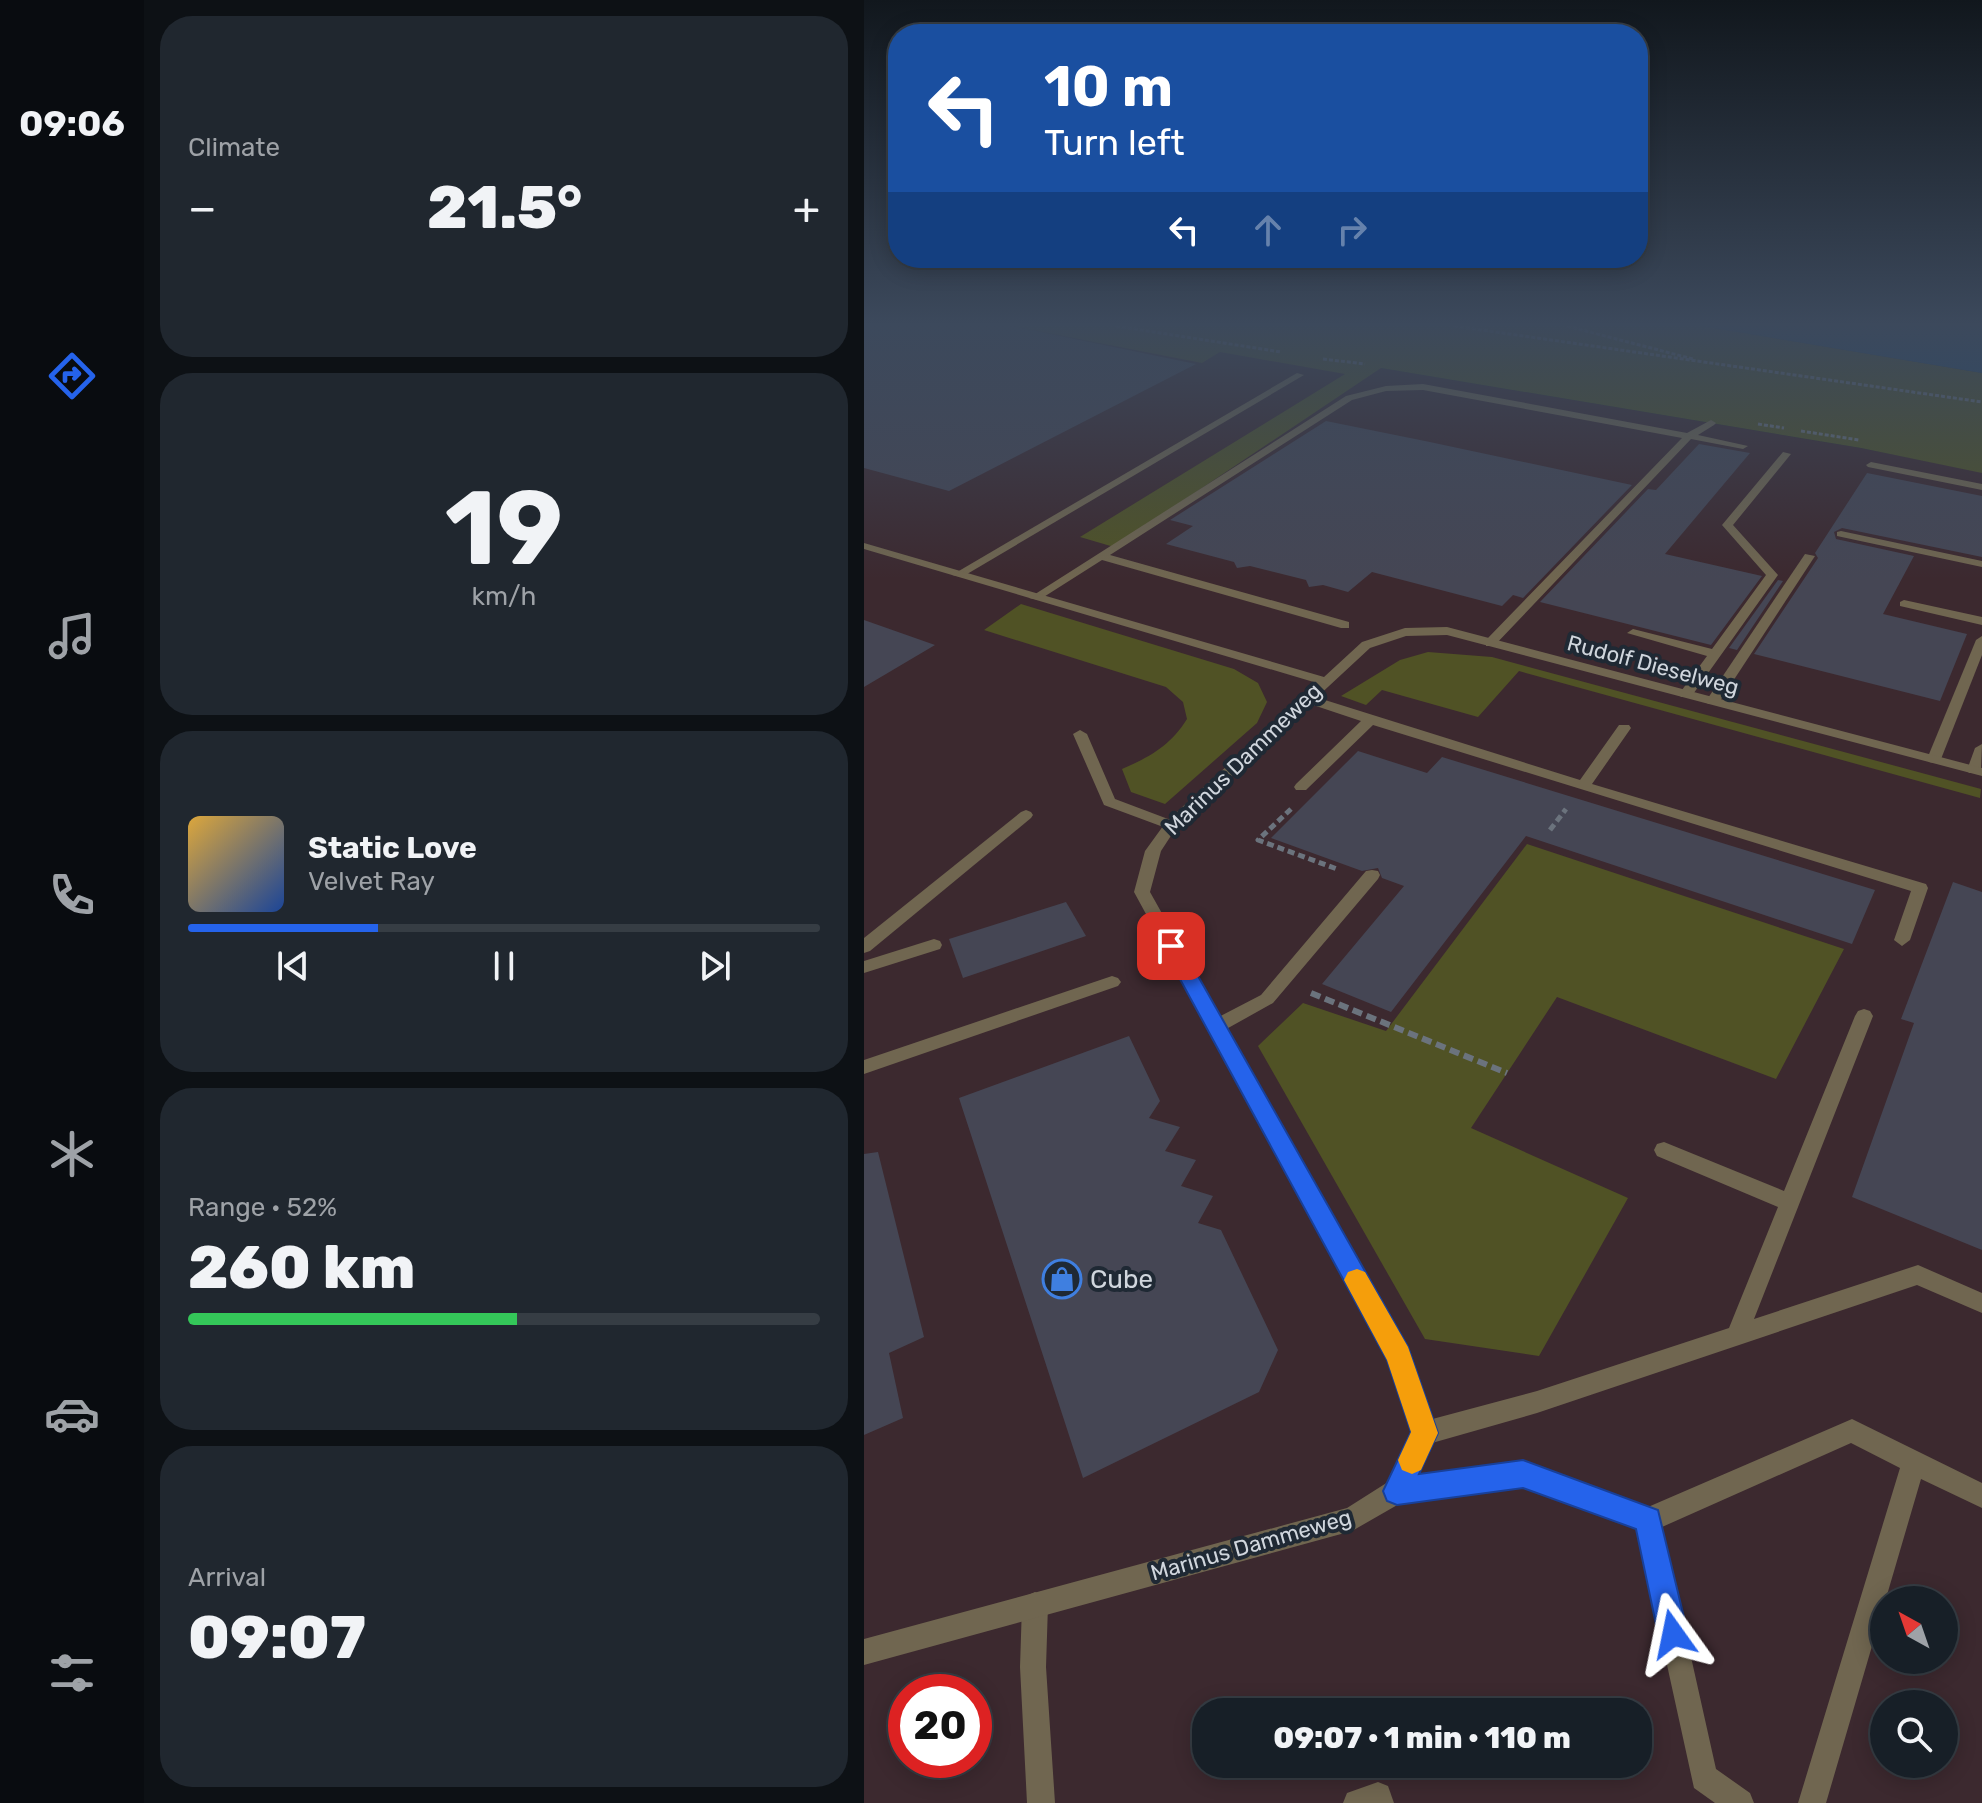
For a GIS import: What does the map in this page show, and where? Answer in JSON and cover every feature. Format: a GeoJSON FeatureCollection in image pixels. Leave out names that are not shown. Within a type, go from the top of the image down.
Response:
{"type":"FeatureCollection","features":[{"type":"Feature","properties":{"kind":"street"},"geometry":{"type":"LineString","coordinates":[[958,575],[1240,410]]}},
{"type":"Feature","properties":{"kind":"street"},"geometry":{"type":"LineString","coordinates":[[1035,598],[1330,410]]}},
{"type":"Feature","properties":{"kind":"street"},"geometry":{"type":"LineString","coordinates":[[1549,410],[1743,446]]}},
{"type":"Feature","properties":{"kind":"street"},"geometry":{"type":"LineString","coordinates":[[1490,643],[1689,436],[1711,423]]}},
{"type":"Feature","properties":{"kind":"street"},"geometry":{"type":"LineString","coordinates":[[1686,694],[1772,575],[1727,525],[1786,454]]}},
{"type":"Feature","properties":{"kind":"street"},"geometry":{"type":"LineString","coordinates":[[1871,465],[1982,487]]}},
{"type":"Feature","properties":{"kind":"street"},"geometry":{"type":"LineString","coordinates":[[1841,534],[1982,564]]}},
{"type":"Feature","properties":{"kind":"street","name":"Marinus Dammeweg"},"geometry":{"type":"LineString","coordinates":[[864,546],[1327,682]]}},
{"type":"Feature","properties":{"kind":"street"},"geometry":{"type":"LineString","coordinates":[[1100,556],[1345,625]]}},
{"type":"Feature","properties":{"kind":"street"},"geometry":{"type":"LineString","coordinates":[[1713,701],[1809,556]]}},
{"type":"Feature","properties":{"kind":"street"},"geometry":{"type":"LineString","coordinates":[[1904,604],[1982,621]]}},
{"type":"Feature","properties":{"kind":"street","name":"Rudolf Dieselweg"},"geometry":{"type":"LineString","coordinates":[[1327,682],[1366,645],[1405,632],[1447,631],[1978,771]]}},
{"type":"Feature","properties":{"kind":"street"},"geometry":{"type":"LineString","coordinates":[[1633,633],[1715,654]]}},
{"type":"Feature","properties":{"kind":"street"},"geometry":{"type":"LineString","coordinates":[[1934,759],[1982,640]]}},
{"type":"Feature","properties":{"kind":"street","name":"Marinus Dammeweg"},"geometry":{"type":"LineString","coordinates":[[1327,682],[1171,825],[1153,851],[1142,892],[1399,1356],[1425,1433]]}},
{"type":"Feature","properties":{"kind":"street"},"geometry":{"type":"LineString","coordinates":[[1309,699],[1451,746],[1920,888],[1902,940]]}},
{"type":"Feature","properties":{"kind":"street"},"geometry":{"type":"LineString","coordinates":[[1301,787],[1372,718]]}},
{"type":"Feature","properties":{"kind":"street"},"geometry":{"type":"LineString","coordinates":[[1583,786],[1624,728]]}},
{"type":"Feature","properties":{"kind":"street"},"geometry":{"type":"LineString","coordinates":[[1080,734],[1109,802],[1171,825]]}},
{"type":"Feature","properties":{"kind":"street"},"geometry":{"type":"LineString","coordinates":[[1978,771],[1982,748]]}},
{"type":"Feature","properties":{"kind":"street"},"geometry":{"type":"LineString","coordinates":[[864,947],[1026,815]]}},
{"type":"Feature","properties":{"kind":"street"},"geometry":{"type":"LineString","coordinates":[[1215,1027],[1267,999],[1372,875]]}},
{"type":"Feature","properties":{"kind":"street"},"geometry":{"type":"LineString","coordinates":[[864,967],[934,945]]}},
{"type":"Feature","properties":{"kind":"street"},"geometry":{"type":"LineString","coordinates":[[864,1067],[1112,982]]}},
{"type":"Feature","properties":{"kind":"street"},"geometry":{"type":"LineString","coordinates":[[1737,1335],[1864,1016]]}},
{"type":"Feature","properties":{"kind":"street"},"geometry":{"type":"LineString","coordinates":[[1664,1150],[1790,1203]]}},
{"type":"Feature","properties":{"kind":"street"},"geometry":{"type":"LineString","coordinates":[[1397,1491],[1425,1433],[1537,1402],[1918,1275],[1982,1303]]}},
{"type":"Feature","properties":{"kind":"street"},"geometry":{"type":"LineString","coordinates":[[1397,1491],[1523,1474],[1648,1520],[1852,1431],[1982,1496]]}},
{"type":"Feature","properties":{"kind":"street"},"geometry":{"type":"LineString","coordinates":[[1812,1803],[1914,1463]]}},
{"type":"Feature","properties":{"kind":"street","name":"Marinus Dammeweg"},"geometry":{"type":"LineString","coordinates":[[864,1652],[1352,1519],[1397,1491]]}},
{"type":"Feature","properties":{"kind":"street"},"geometry":{"type":"LineString","coordinates":[[1648,1520],[1704,1778],[1740,1803]]}},
{"type":"Feature","properties":{"kind":"street"},"geometry":{"type":"LineString","coordinates":[[1035,1605],[1033,1667],[1041,1803]]}},
{"type":"Feature","properties":{"kind":"street"},"geometry":{"type":"LineString","coordinates":[[1357,1803],[1378,1796],[1380,1803]]}},
{"type":"Feature","properties":{"kind":"path"},"geometry":{"type":"LineString","coordinates":[[1301,787],[1299,800],[1258,840],[1304,857]]}},
{"type":"Feature","properties":{"kind":"path"},"geometry":{"type":"LineString","coordinates":[[1283,982],[1507,1073]]}},
{"type":"Feature","properties":{"kind":"shaded area"},"geometry":{"type":"Polygon","coordinates":[[[864,410],[1634,410],[1861,448],[1982,472],[1982,1803],[864,1803],[864,410]]]}},
{"type":"Feature","properties":{"kind":"green space"},"geometry":{"type":"Polygon","coordinates":[[[1286,410],[1318,410],[1114,547],[1080,537],[1286,410]]]}},
{"type":"Feature","properties":{"kind":"green space"},"geometry":{"type":"Polygon","coordinates":[[[1634,410],[1982,410],[1982,473],[1861,448],[1634,410]]]}},
{"type":"Feature","properties":{"kind":"green space"},"geometry":{"type":"Polygon","coordinates":[[[1021,604],[1234,669],[1258,683],[1267,702],[1257,723],[1165,804],[1131,792],[1122,769],[1151,755],[1174,736],[1187,719],[1183,702],[1166,687],[984,630],[1021,604]]]}},
{"type":"Feature","properties":{"kind":"green space"},"geometry":{"type":"Polygon","coordinates":[[[1428,652],[1492,657],[1981,789],[1980,798],[1519,671],[1478,717],[1382,690],[1366,705],[1341,696],[1400,660],[1428,652]]]}},
{"type":"Feature","properties":{"kind":"green space"},"geometry":{"type":"Polygon","coordinates":[[[1527,844],[1844,949],[1776,1079],[1557,997],[1471,1128],[1628,1198],[1539,1356],[1425,1339],[1258,1046],[1303,1003],[1386,1031],[1527,844]]]}},
{"type":"Feature","properties":{"kind":"building"},"geometry":{"type":"Polygon","coordinates":[[[864,410],[1106,410],[949,491],[864,468],[864,410]]]}},
{"type":"Feature","properties":{"kind":"building"},"geometry":{"type":"Polygon","coordinates":[[[1326,421],[1632,485],[1523,598],[1513,595],[1502,606],[1372,572],[1348,592],[1323,585],[1309,587],[1306,580],[1250,566],[1237,568],[1234,562],[1166,544],[1193,526],[1170,520],[1326,421]]]}},
{"type":"Feature","properties":{"kind":"building"},"geometry":{"type":"Polygon","coordinates":[[[1699,444],[1750,453],[1665,554],[1762,576],[1711,645],[1540,602],[1648,489],[1656,490],[1699,444]]]}},
{"type":"Feature","properties":{"kind":"building"},"geometry":{"type":"Polygon","coordinates":[[[1867,473],[1982,496],[1982,557],[1842,528],[1834,532],[1836,539],[1914,556],[1883,614],[1967,634],[1940,701],[1754,654],[1818,558],[1815,553],[1867,473]]]}},
{"type":"Feature","properties":{"kind":"building"},"geometry":{"type":"Polygon","coordinates":[[[1778,580],[1783,581],[1737,650],[1729,648],[1778,580]]]}},
{"type":"Feature","properties":{"kind":"building"},"geometry":{"type":"Polygon","coordinates":[[[864,620],[935,645],[864,687],[864,620]]]}},
{"type":"Feature","properties":{"kind":"building"},"geometry":{"type":"Polygon","coordinates":[[[1358,751],[1427,773],[1442,757],[1875,890],[1852,944],[1526,836],[1391,1012],[1322,984],[1404,886],[1382,878],[1378,868],[1362,871],[1271,838],[1358,751]]]}},
{"type":"Feature","properties":{"kind":"building"},"geometry":{"type":"Polygon","coordinates":[[[1953,882],[1982,892],[1982,1250],[1852,1197],[1914,1023],[1901,1019],[1953,882]]]}},
{"type":"Feature","properties":{"kind":"building"},"geometry":{"type":"Polygon","coordinates":[[[1066,902],[1086,936],[963,978],[949,939],[1066,902]]]}},
{"type":"Feature","properties":{"kind":"building"},"geometry":{"type":"Polygon","coordinates":[[[1129,1036],[1160,1101],[1149,1118],[1180,1127],[1165,1151],[1196,1160],[1181,1186],[1213,1196],[1198,1223],[1221,1230],[1278,1350],[1259,1392],[1083,1478],[959,1098],[1129,1036]]]}},
{"type":"Feature","properties":{"kind":"building"},"geometry":{"type":"Polygon","coordinates":[[[878,1152],[924,1337],[889,1353],[903,1418],[864,1435],[864,1154],[878,1152]]]}},
{"type":"Feature","properties":{"kind":"slow traffic"},"geometry":{"type":"LineString","coordinates":[[1357,1280],[1399,1356],[1425,1433],[1412,1460]]}},
{"type":"Feature","properties":{"kind":"place","name":"Cube"},"geometry":{"type":"Point","coordinates":[1062,1279]}},
{"type":"Feature","properties":{"kind":"route"},"geometry":{"type":"LineString","coordinates":[[1171,946],[1399,1356],[1425,1433],[1397,1491],[1523,1474],[1648,1520],[1673,1634]]}}]}
